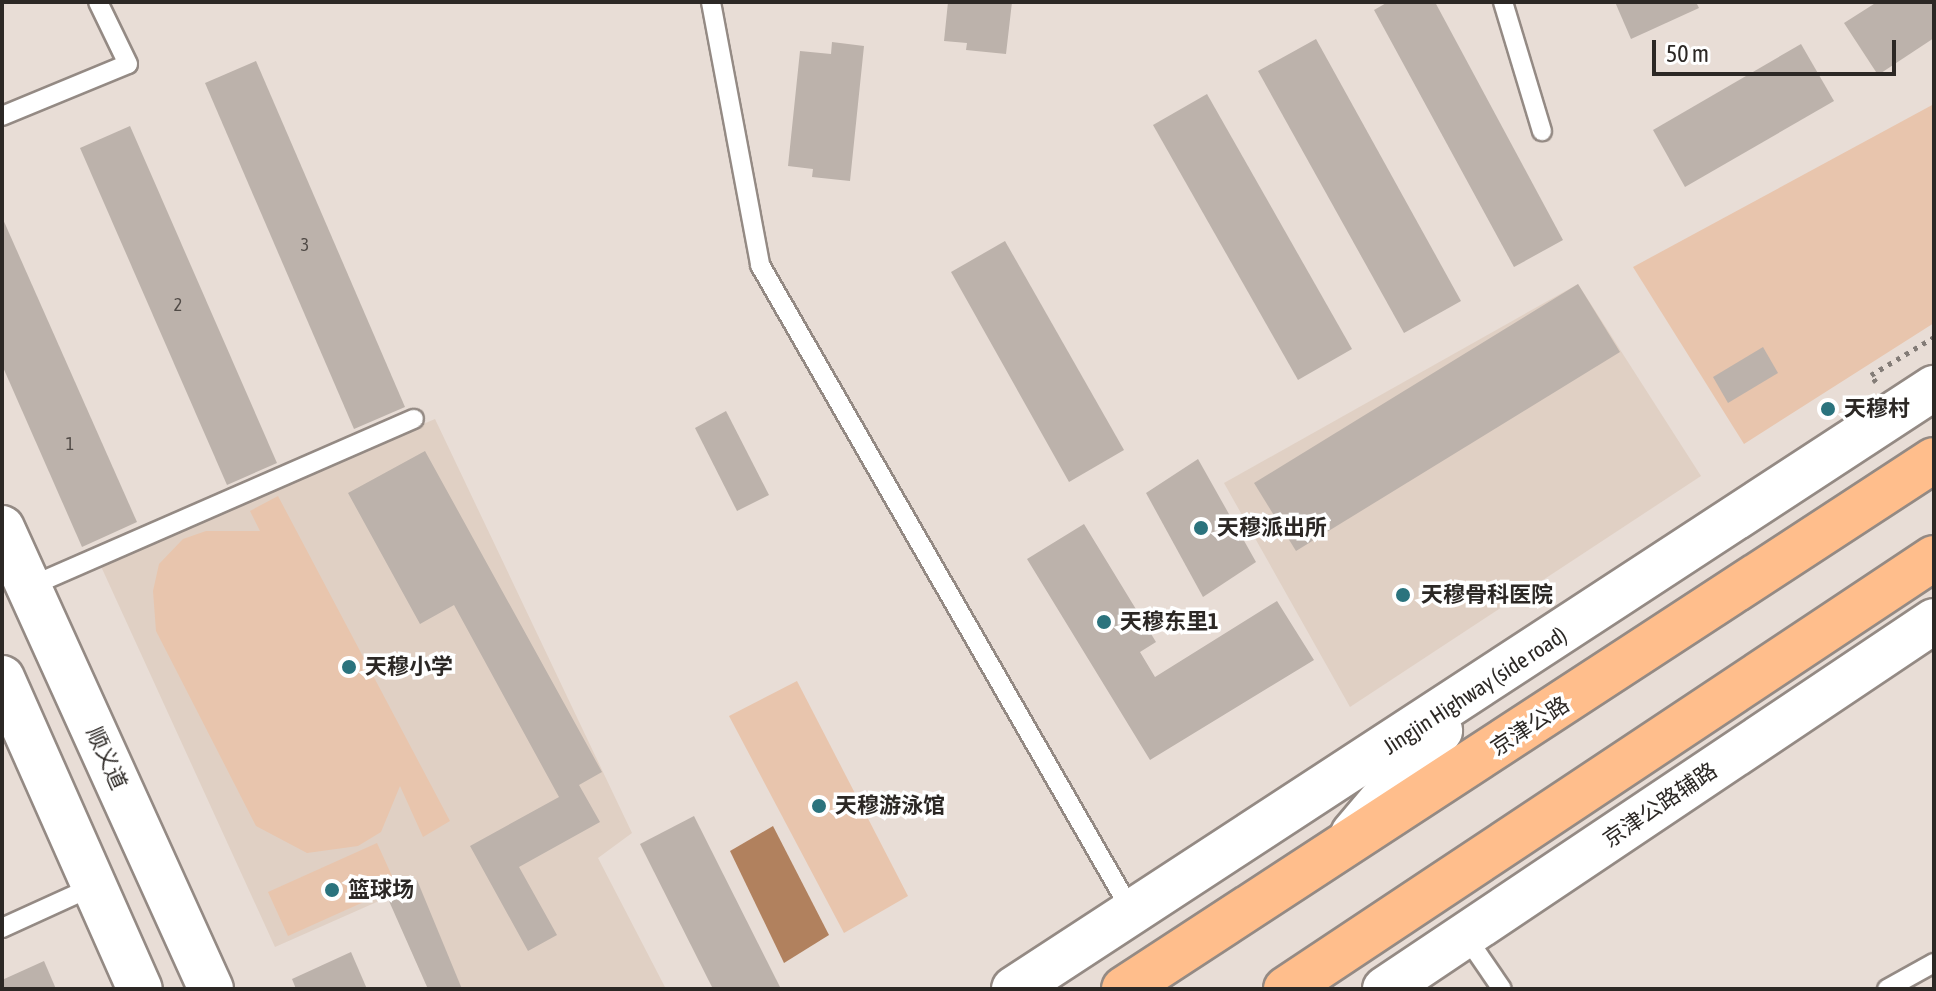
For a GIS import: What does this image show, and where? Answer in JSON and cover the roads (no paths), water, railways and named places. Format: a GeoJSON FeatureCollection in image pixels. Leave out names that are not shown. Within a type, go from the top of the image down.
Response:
{"type":"FeatureCollection","features":[{"type":"Feature","properties":{"kind":"highway","name":"京津公路"},"geometry":{"type":"LineString","coordinates":[[1124,989],[1336,855],[1934,460]]}},
{"type":"Feature","properties":{"kind":"highway"},"geometry":{"type":"LineString","coordinates":[[1286,989],[1934,558]]}},
{"type":"Feature","properties":{"kind":"street","name":"Jingjin Highway (side road)"},"geometry":{"type":"LineString","coordinates":[[1014,989],[1133,915],[1934,388]]}},
{"type":"Feature","properties":{"kind":"street","name":"顺义道"},"geometry":{"type":"LineString","coordinates":[[2,528],[23,604],[211,989]]}},
{"type":"Feature","properties":{"kind":"street","name":"京津公路辅路"},"geometry":{"type":"LineString","coordinates":[[1385,989],[1934,621]]}},
{"type":"Feature","properties":{"kind":"street"},"geometry":{"type":"LineString","coordinates":[[2,678],[140,989]]}},
{"type":"Feature","properties":{"kind":"street"},"geometry":{"type":"LineString","coordinates":[[1336,855],[1469,695]]}},
{"type":"Feature","properties":{"kind":"lane"},"geometry":{"type":"LineString","coordinates":[[2,116],[128,64],[98,2]]}},
{"type":"Feature","properties":{"kind":"lane"},"geometry":{"type":"LineString","coordinates":[[711,2],[760,265],[1133,915]]}},
{"type":"Feature","properties":{"kind":"lane"},"geometry":{"type":"LineString","coordinates":[[1503,2],[1542,131]]}},
{"type":"Feature","properties":{"kind":"lane"},"geometry":{"type":"LineString","coordinates":[[23,604],[414,419]]}},
{"type":"Feature","properties":{"kind":"lane"},"geometry":{"type":"LineString","coordinates":[[2,928],[94,886]]}},
{"type":"Feature","properties":{"kind":"lane"},"geometry":{"type":"LineString","coordinates":[[1465,935],[1502,989]]}},
{"type":"Feature","properties":{"kind":"lane"},"geometry":{"type":"LineString","coordinates":[[1887,989],[1934,963]]}},
{"type":"Feature","properties":{"kind":"place","name":"天穆村"},"geometry":{"type":"Point","coordinates":[1828,409]}},
{"type":"Feature","properties":{"kind":"place","name":"天穆派出所"},"geometry":{"type":"Point","coordinates":[1201,528]}},
{"type":"Feature","properties":{"kind":"place","name":"天穆骨科医院"},"geometry":{"type":"Point","coordinates":[1403,595]}},
{"type":"Feature","properties":{"kind":"place","name":"天穆东里1"},"geometry":{"type":"Point","coordinates":[1104,622]}},
{"type":"Feature","properties":{"kind":"place","name":"天穆小学"},"geometry":{"type":"Point","coordinates":[349,667]}},
{"type":"Feature","properties":{"kind":"place","name":"天穆游泳馆"},"geometry":{"type":"Point","coordinates":[819,806]}},
{"type":"Feature","properties":{"kind":"place","name":"篮球场"},"geometry":{"type":"Point","coordinates":[332,890]}}]}
